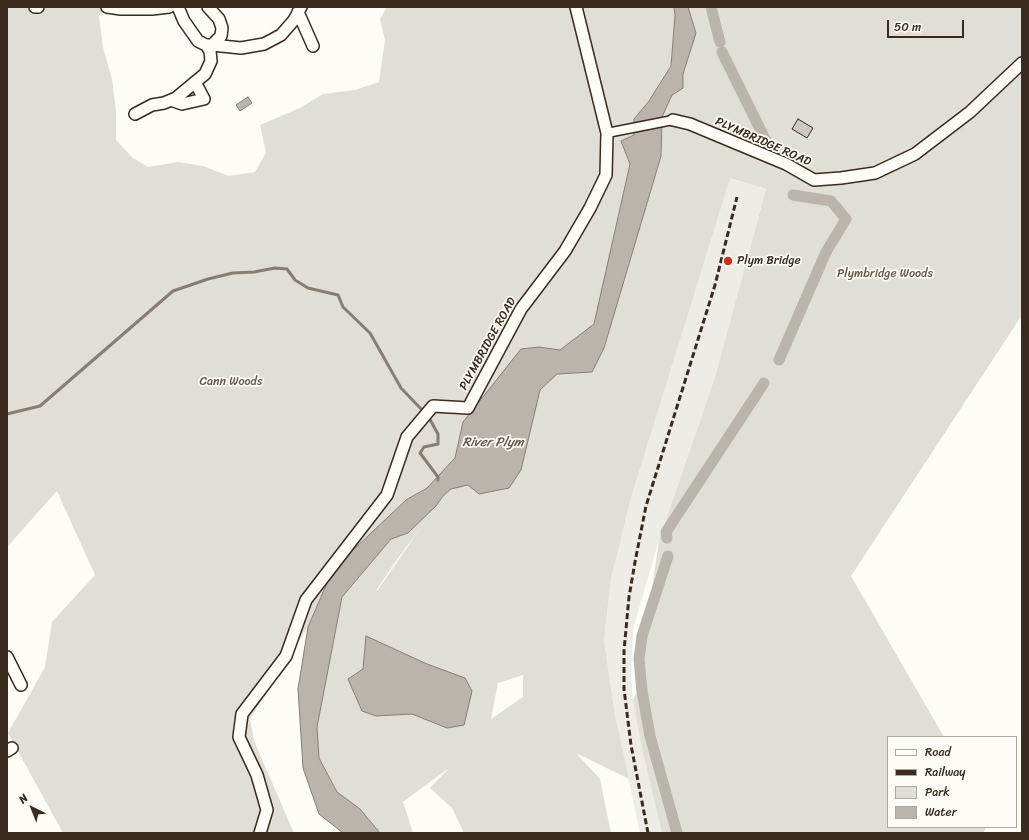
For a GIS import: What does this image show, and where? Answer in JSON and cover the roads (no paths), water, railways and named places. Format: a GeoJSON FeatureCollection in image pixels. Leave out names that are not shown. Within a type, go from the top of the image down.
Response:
{"type":"FeatureCollection","features":[{"type":"Feature","properties":{"kind":"street"},"geometry":{"type":"LineString","coordinates":[[107,7],[121,9],[152,9],[169,7]]}},
{"type":"Feature","properties":{"kind":"street"},"geometry":{"type":"LineString","coordinates":[[178,7],[184,21],[198,41],[209,45],[241,48],[264,44],[281,35],[294,20],[299,10]]}},
{"type":"Feature","properties":{"kind":"street"},"geometry":{"type":"LineString","coordinates":[[208,7],[219,19],[222,28],[221,36],[209,45]]}},
{"type":"Feature","properties":{"kind":"street","name":"PLYMBRIDGE ROAD"},"geometry":{"type":"LineString","coordinates":[[260,833],[267,810],[257,775],[239,737],[242,714],[286,656],[306,600],[387,496],[407,437],[433,406],[468,408],[521,309],[565,251],[590,208],[606,175],[607,133],[576,7]]}},
{"type":"Feature","properties":{"kind":"street"},"geometry":{"type":"LineString","coordinates":[[299,10],[313,46]]}},
{"type":"Feature","properties":{"kind":"street"},"geometry":{"type":"LineString","coordinates":[[135,114],[152,105],[176,98],[204,74],[211,61],[209,45]]}},
{"type":"Feature","properties":{"kind":"street","name":"PLYMBRIDGE ROAD"},"geometry":{"type":"LineString","coordinates":[[673,120],[690,124],[786,164],[814,180],[875,173],[915,154],[970,112],[1022,63]]}},
{"type":"Feature","properties":{"kind":"street"},"geometry":{"type":"LineString","coordinates":[[171,100],[182,104],[204,99],[195,82]]}},
{"type":"Feature","properties":{"kind":"street"},"geometry":{"type":"LineString","coordinates":[[607,133],[673,120]]}},
{"type":"Feature","properties":{"kind":"street"},"geometry":{"type":"LineString","coordinates":[[7,657],[21,685]]}},
{"type":"Feature","properties":{"kind":"water","name":"River Plym"},"geometry":{"type":"Polygon","coordinates":[[[674,7],[688,7],[696,33],[683,74],[683,88],[672,95],[662,117],[661,156],[604,348],[592,372],[557,374],[540,390],[521,470],[509,488],[479,494],[468,485],[451,489],[408,533],[391,539],[342,597],[317,727],[319,758],[337,792],[360,809],[380,833],[343,833],[319,814],[303,768],[298,689],[308,627],[327,583],[352,551],[406,500],[427,488],[455,458],[463,422],[521,349],[539,347],[560,350],[594,324],[630,164],[621,141],[634,135],[634,119],[649,101],[671,66],[675,15],[674,7]]]}},
{"type":"Feature","properties":{"kind":"water"},"geometry":{"type":"Polygon","coordinates":[[[248,97],[252,103],[240,111],[236,105],[248,97]]]}},
{"type":"Feature","properties":{"kind":"water"},"geometry":{"type":"Polygon","coordinates":[[[366,636],[427,664],[465,678],[472,691],[464,725],[447,728],[412,714],[376,716],[362,711],[348,679],[363,669],[366,636]]]}},
{"type":"Feature","properties":{"kind":"waterway"},"geometry":{"type":"LineString","coordinates":[[711,7],[720,42]]}},
{"type":"Feature","properties":{"kind":"waterway"},"geometry":{"type":"LineString","coordinates":[[722,52],[773,155]]}},
{"type":"Feature","properties":{"kind":"waterway"},"geometry":{"type":"LineString","coordinates":[[779,360],[826,252],[846,219],[831,201],[793,195]]}},
{"type":"Feature","properties":{"kind":"waterway"},"geometry":{"type":"LineString","coordinates":[[7,414],[40,406],[173,291],[208,279],[233,273],[254,272],[275,268],[287,269],[295,280],[308,288],[338,295],[343,307],[370,333],[401,388],[424,412]]}},
{"type":"Feature","properties":{"kind":"waterway"},"geometry":{"type":"LineString","coordinates":[[667,538],[666,532],[764,383]]}},
{"type":"Feature","properties":{"kind":"waterway"},"geometry":{"type":"LineString","coordinates":[[428,416],[438,434],[438,444],[424,447],[420,453],[438,477],[438,480]]}},
{"type":"Feature","properties":{"kind":"waterway"},"geometry":{"type":"LineString","coordinates":[[668,556],[642,636],[639,659],[642,691],[650,736],[677,833]]}},
{"type":"Feature","properties":{"kind":"railway"},"geometry":{"type":"LineString","coordinates":[[648,833],[631,745],[624,689],[624,651],[629,597],[646,506],[715,285],[737,197]]}},
{"type":"Feature","properties":{"kind":"place","name":"Plym Bridge"},"geometry":{"type":"Point","coordinates":[728,261]}},
{"type":"Feature","properties":{"kind":"park label","name":"Plymbridge Woods"},"geometry":{"type":"Point","coordinates":[885,274]}},
{"type":"Feature","properties":{"kind":"park label","name":"Cann Woods"},"geometry":{"type":"Point","coordinates":[231,382]}}]}
